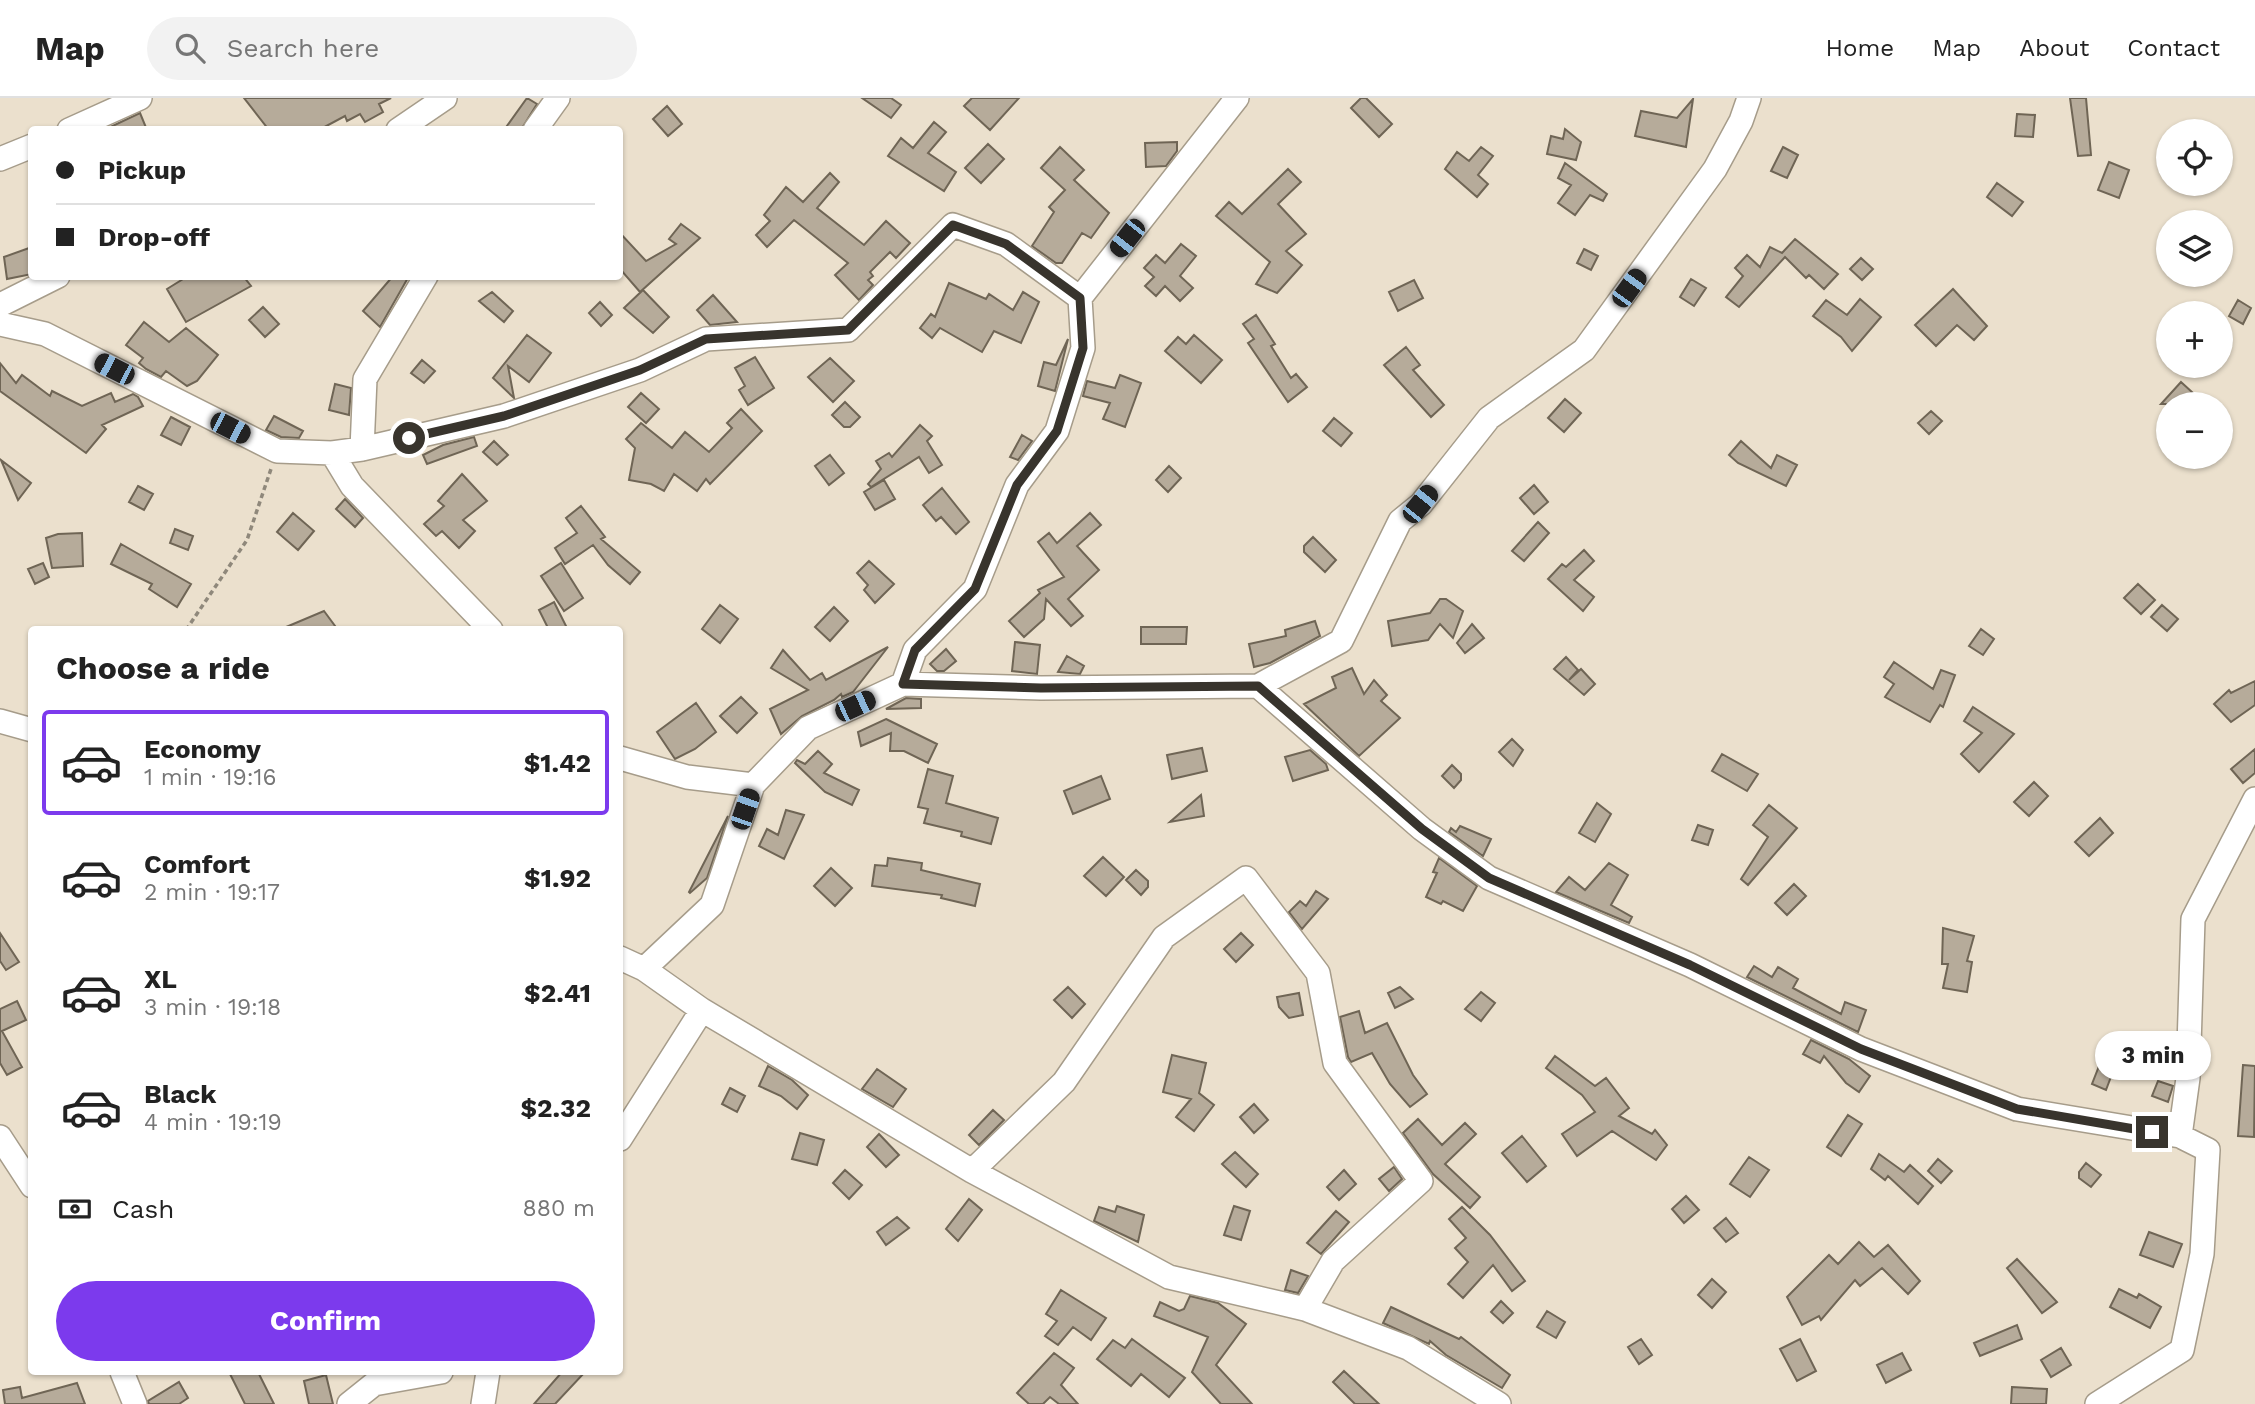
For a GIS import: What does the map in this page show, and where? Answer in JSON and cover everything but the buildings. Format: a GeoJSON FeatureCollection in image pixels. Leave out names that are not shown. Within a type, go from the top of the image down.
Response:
{"type":"FeatureCollection","features":[{"type":"Feature","properties":{"kind":"street"},"geometry":{"type":"LineString","coordinates":[[78,126],[141,98]]}},
{"type":"Feature","properties":{"kind":"street"},"geometry":{"type":"LineString","coordinates":[[404,126],[445,98]]}},
{"type":"Feature","properties":{"kind":"street"},"geometry":{"type":"LineString","coordinates":[[538,126],[558,98]]}},
{"type":"Feature","properties":{"kind":"street"},"geometry":{"type":"LineString","coordinates":[[903,684],[915,650],[975,589],[1017,485],[1057,431],[1083,348],[1080,298],[1237,98]]}},
{"type":"Feature","properties":{"kind":"street"},"geometry":{"type":"LineString","coordinates":[[644,969],[712,905],[753,785],[808,728],[903,684],[1041,688],[1258,686],[1341,641],[1400,521],[1420,504],[1489,418],[1584,351],[1716,169],[1741,121],[1749,98]]}},
{"type":"Feature","properties":{"kind":"street"},"geometry":{"type":"LineString","coordinates":[[0,159],[28,148]]}},
{"type":"Feature","properties":{"kind":"street"},"geometry":{"type":"LineString","coordinates":[[0,324],[45,334],[277,452],[332,453],[362,449],[504,416],[640,370],[706,339],[848,330],[953,225],[1006,244],[1080,298]]}},
{"type":"Feature","properties":{"kind":"street"},"geometry":{"type":"LineString","coordinates":[[0,305],[50,280]]}},
{"type":"Feature","properties":{"kind":"street"},"geometry":{"type":"LineString","coordinates":[[362,449],[365,379],[424,280]]}},
{"type":"Feature","properties":{"kind":"street"},"geometry":{"type":"LineString","coordinates":[[332,453],[352,486],[487,626]]}},
{"type":"Feature","properties":{"kind":"street"},"geometry":{"type":"LineString","coordinates":[[1258,686],[1422,829],[1489,878],[1690,965],[1861,1049],[2017,1109],[2180,1136],[2208,1150],[2202,1254],[2182,1350],[2096,1404]]}},
{"type":"Feature","properties":{"kind":"street"},"geometry":{"type":"LineString","coordinates":[[0,721],[28,729]]}},
{"type":"Feature","properties":{"kind":"street"},"geometry":{"type":"LineString","coordinates":[[623,759],[687,777],[753,785]]}},
{"type":"Feature","properties":{"kind":"street"},"geometry":{"type":"LineString","coordinates":[[2180,1136],[2188,1078],[2193,919],[2255,799]]}},
{"type":"Feature","properties":{"kind":"street"},"geometry":{"type":"LineString","coordinates":[[972,1171],[1064,1082],[1164,937],[1246,878],[1318,973],[1335,1063],[1421,1181],[1333,1261],[1305,1309]]}},
{"type":"Feature","properties":{"kind":"street"},"geometry":{"type":"LineString","coordinates":[[623,959],[644,969],[702,1010],[972,1171],[1169,1277],[1305,1309],[1408,1348],[1499,1404]]}},
{"type":"Feature","properties":{"kind":"street"},"geometry":{"type":"LineString","coordinates":[[623,1134],[702,1010]]}},
{"type":"Feature","properties":{"kind":"street"},"geometry":{"type":"LineString","coordinates":[[0,1138],[28,1180]]}},
{"type":"Feature","properties":{"kind":"street"},"geometry":{"type":"LineString","coordinates":[[123,1375],[135,1404]]}},
{"type":"Feature","properties":{"kind":"street"},"geometry":{"type":"LineString","coordinates":[[349,1404],[373,1384],[424,1375]]}},
{"type":"Feature","properties":{"kind":"street"},"geometry":{"type":"LineString","coordinates":[[482,1404],[487,1375]]}},
{"type":"Feature","properties":{"kind":"path"},"geometry":{"type":"LineString","coordinates":[[189,626],[247,540],[277,452]]}},
{"type":"Feature","properties":{"kind":"route"},"geometry":{"type":"LineString","coordinates":[[409,438],[504,416],[640,370],[706,339],[848,330],[953,225],[1006,244],[1080,298],[1083,348],[1057,431],[1017,485],[975,589],[915,650],[903,684],[1041,688],[1258,686],[1422,829],[1489,878],[1690,965],[1861,1049],[2017,1109],[2152,1132]]}}]}
